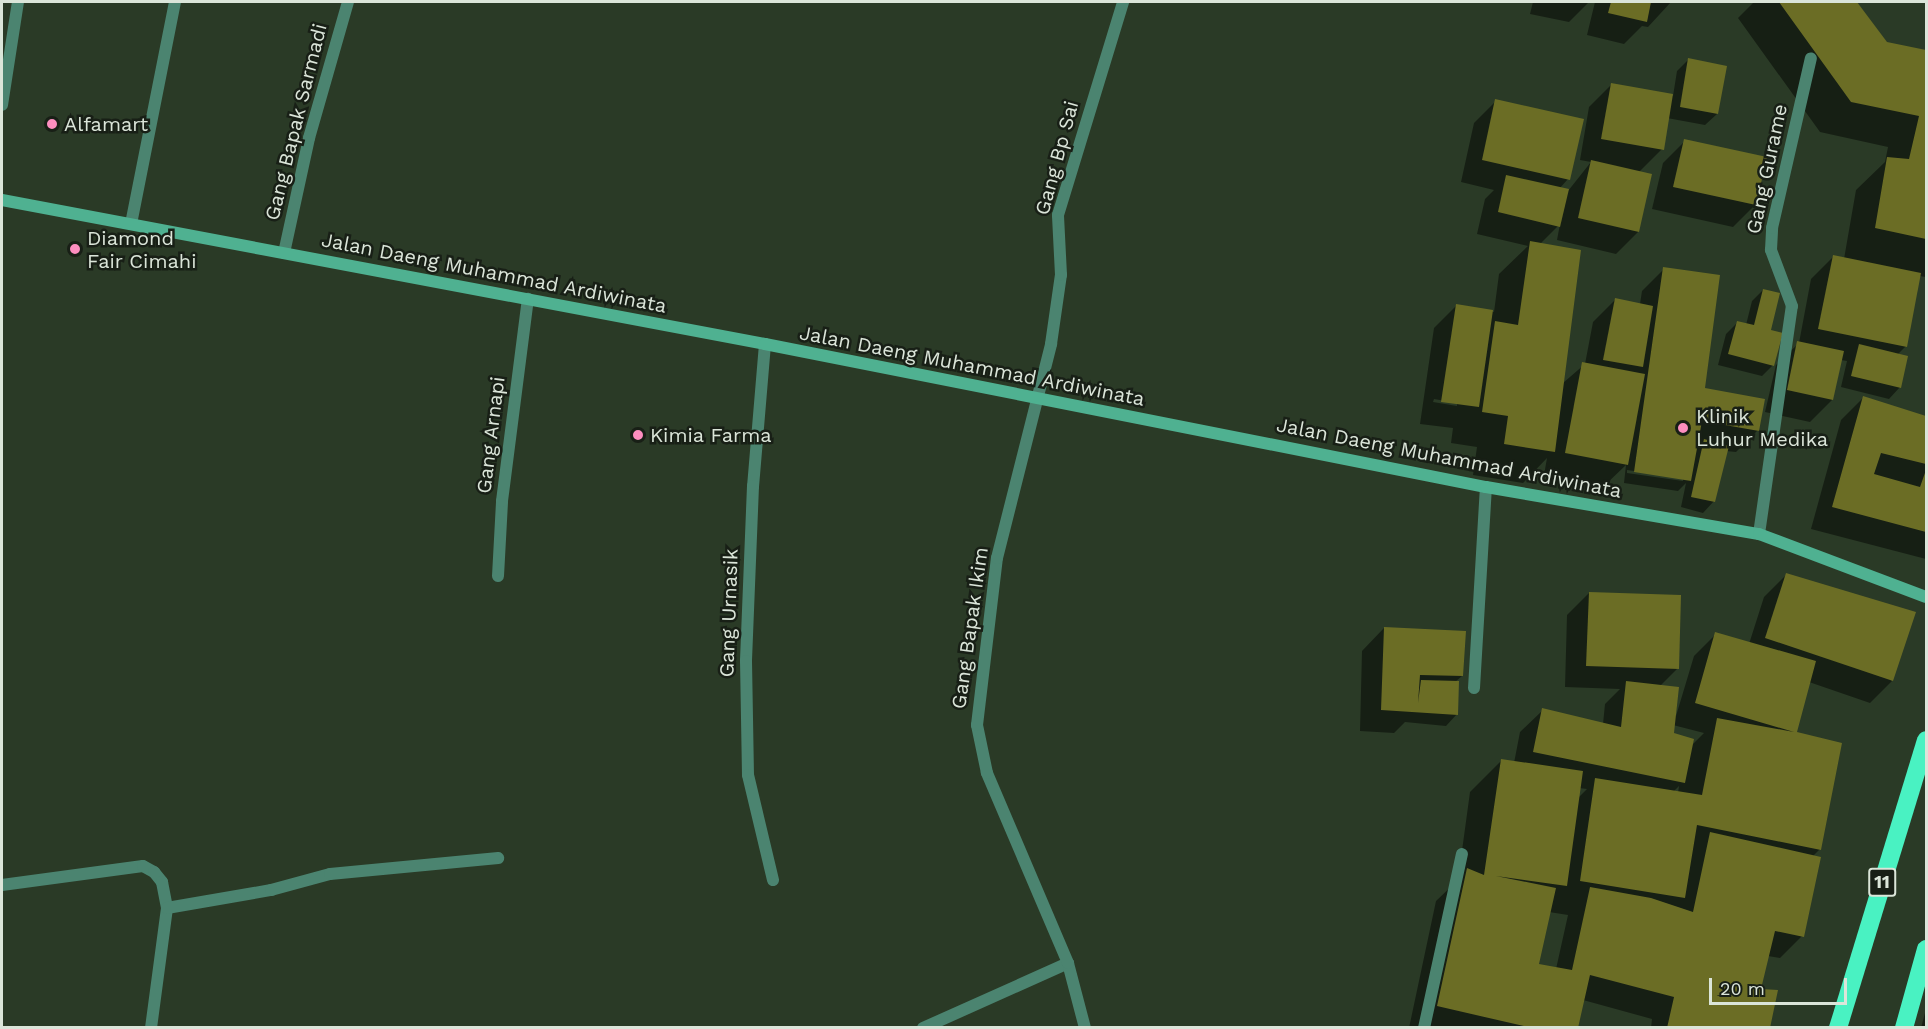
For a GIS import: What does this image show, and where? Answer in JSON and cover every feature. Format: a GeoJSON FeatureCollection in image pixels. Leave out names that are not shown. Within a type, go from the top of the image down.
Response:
{"type":"FeatureCollection","features":[{"type":"Feature","properties":{"kind":"highway","name":"11"},"geometry":{"type":"LineString","coordinates":[[1839,1028],[1926,740]]}},
{"type":"Feature","properties":{"kind":"highway"},"geometry":{"type":"LineString","coordinates":[[1904,1028],[1926,950]]}},
{"type":"Feature","properties":{"kind":"main road","name":"Jalan Daeng Muhammad Ardiwinata"},"geometry":{"type":"LineString","coordinates":[[2,200],[765,344],[1485,487],[1759,534],[1926,597]]}},
{"type":"Feature","properties":{"kind":"street"},"geometry":{"type":"LineString","coordinates":[[2,105],[18,2]]}},
{"type":"Feature","properties":{"kind":"street"},"geometry":{"type":"LineString","coordinates":[[131,224],[176,2]]}},
{"type":"Feature","properties":{"kind":"street","name":"Gang Bapak Sarmadi"},"geometry":{"type":"LineString","coordinates":[[284,254],[309,138],[348,2]]}},
{"type":"Feature","properties":{"kind":"street","name":"Gang Bp Sai"},"geometry":{"type":"LineString","coordinates":[[1038,399],[1060,275],[1058,215],[1123,2]]}},
{"type":"Feature","properties":{"kind":"street","name":"Gang Gurame"},"geometry":{"type":"LineString","coordinates":[[1759,534],[1792,306],[1771,250],[1772,228],[1811,58]]}},
{"type":"Feature","properties":{"kind":"street","name":"Gang Arnapi"},"geometry":{"type":"LineString","coordinates":[[498,576],[502,501],[528,299]]}},
{"type":"Feature","properties":{"kind":"street","name":"Gang Urnasik"},"geometry":{"type":"LineString","coordinates":[[765,344],[753,486],[746,661],[748,775],[773,880]]}},
{"type":"Feature","properties":{"kind":"street","name":"Gang Bapak Ikim"},"geometry":{"type":"LineString","coordinates":[[1038,399],[997,558],[977,725],[987,773],[1068,963],[1085,1028]]}},
{"type":"Feature","properties":{"kind":"street"},"geometry":{"type":"LineString","coordinates":[[1474,688],[1485,487]]}},
{"type":"Feature","properties":{"kind":"street"},"geometry":{"type":"LineString","coordinates":[[1424,1028],[1462,854]]}},
{"type":"Feature","properties":{"kind":"street"},"geometry":{"type":"LineString","coordinates":[[167,908],[271,890],[330,874],[498,858]]}},
{"type":"Feature","properties":{"kind":"street"},"geometry":{"type":"LineString","coordinates":[[2,885],[143,866],[162,882],[167,908],[150,1028]]}},
{"type":"Feature","properties":{"kind":"street"},"geometry":{"type":"LineString","coordinates":[[923,1028],[1068,963]]}},
{"type":"Feature","properties":{"kind":"building"},"geometry":{"type":"Polygon","coordinates":[[[1611,2],[1651,2],[1647,22],[1608,13],[1611,2]]]}},
{"type":"Feature","properties":{"kind":"building"},"geometry":{"type":"Polygon","coordinates":[[[1779,2],[1857,2],[1887,42],[1926,50],[1926,239],[1875,228],[1887,157],[1909,159],[1919,116],[1851,102],[1779,2]]]}},
{"type":"Feature","properties":{"kind":"building"},"geometry":{"type":"Polygon","coordinates":[[[1688,58],[1727,66],[1718,114],[1680,107],[1688,58]]]}},
{"type":"Feature","properties":{"kind":"building"},"geometry":{"type":"Polygon","coordinates":[[[1611,83],[1673,94],[1664,150],[1601,139],[1611,83]]]}},
{"type":"Feature","properties":{"kind":"building"},"geometry":{"type":"Polygon","coordinates":[[[1495,99],[1584,119],[1570,180],[1482,160],[1495,99]]]}},
{"type":"Feature","properties":{"kind":"building"},"geometry":{"type":"Polygon","coordinates":[[[1684,139],[1767,157],[1756,205],[1673,187],[1684,139]]]}},
{"type":"Feature","properties":{"kind":"building"},"geometry":{"type":"Polygon","coordinates":[[[1591,160],[1652,174],[1639,232],[1578,218],[1591,160]]]}},
{"type":"Feature","properties":{"kind":"building"},"geometry":{"type":"Polygon","coordinates":[[[1506,175],[1569,189],[1560,227],[1498,212],[1506,175]]]}},
{"type":"Feature","properties":{"kind":"building"},"geometry":{"type":"Polygon","coordinates":[[[1530,241],[1581,250],[1555,452],[1504,444],[1508,416],[1482,412],[1495,321],[1518,325],[1530,241]]]}},
{"type":"Feature","properties":{"kind":"building"},"geometry":{"type":"Polygon","coordinates":[[[1833,255],[1921,273],[1907,347],[1818,329],[1833,255]]]}},
{"type":"Feature","properties":{"kind":"building"},"geometry":{"type":"Polygon","coordinates":[[[1663,267],[1720,275],[1705,388],[1765,399],[1759,431],[1702,421],[1691,481],[1634,472],[1663,267]]]}},
{"type":"Feature","properties":{"kind":"building"},"geometry":{"type":"Polygon","coordinates":[[[1763,289],[1780,293],[1771,330],[1783,333],[1774,366],[1728,354],[1737,321],[1754,325],[1763,289]]]}},
{"type":"Feature","properties":{"kind":"building"},"geometry":{"type":"Polygon","coordinates":[[[1615,298],[1653,306],[1643,367],[1603,360],[1615,298]]]}},
{"type":"Feature","properties":{"kind":"building"},"geometry":{"type":"Polygon","coordinates":[[[1456,304],[1493,310],[1479,407],[1441,402],[1456,304]]]}},
{"type":"Feature","properties":{"kind":"building"},"geometry":{"type":"Polygon","coordinates":[[[1797,341],[1844,351],[1833,400],[1787,390],[1797,341]]]}},
{"type":"Feature","properties":{"kind":"building"},"geometry":{"type":"Polygon","coordinates":[[[1859,344],[1908,356],[1901,388],[1851,376],[1859,344]]]}},
{"type":"Feature","properties":{"kind":"building"},"geometry":{"type":"Polygon","coordinates":[[[1582,362],[1645,374],[1628,465],[1565,453],[1582,362]]]}},
{"type":"Feature","properties":{"kind":"building"},"geometry":{"type":"Polygon","coordinates":[[[1863,396],[1926,416],[1926,464],[1881,453],[1874,474],[1920,487],[1926,470],[1926,532],[1832,507],[1863,396]]]}},
{"type":"Feature","properties":{"kind":"building"},"geometry":{"type":"Polygon","coordinates":[[[1704,439],[1729,446],[1715,502],[1691,497],[1704,439]]]}},
{"type":"Feature","properties":{"kind":"building"},"geometry":{"type":"Polygon","coordinates":[[[1786,573],[1916,612],[1893,681],[1765,638],[1786,573]]]}},
{"type":"Feature","properties":{"kind":"building"},"geometry":{"type":"Polygon","coordinates":[[[1589,592],[1681,595],[1679,669],[1586,666],[1589,592]]]}},
{"type":"Feature","properties":{"kind":"building"},"geometry":{"type":"Polygon","coordinates":[[[1384,627],[1466,631],[1463,676],[1420,675],[1418,703],[1421,680],[1459,681],[1458,715],[1381,710],[1384,627]]]}},
{"type":"Feature","properties":{"kind":"building"},"geometry":{"type":"Polygon","coordinates":[[[1715,632],[1816,661],[1797,732],[1842,743],[1821,850],[1697,825],[1685,898],[1580,881],[1595,778],[1702,795],[1717,718],[1794,732],[1695,703],[1715,632]]]}},
{"type":"Feature","properties":{"kind":"building"},"geometry":{"type":"Polygon","coordinates":[[[1626,681],[1679,687],[1674,733],[1694,739],[1685,783],[1533,752],[1542,708],[1621,727],[1626,681]]]}},
{"type":"Feature","properties":{"kind":"building"},"geometry":{"type":"Polygon","coordinates":[[[1501,759],[1583,771],[1567,886],[1496,876],[1556,888],[1539,964],[1572,970],[1590,887],[1651,898],[1693,912],[1710,832],[1821,857],[1804,937],[1775,931],[1761,989],[1778,990],[1770,1028],[1667,1028],[1674,997],[1590,975],[1578,1028],[1532,1028],[1437,1006],[1467,868],[1484,875],[1501,759]]]}},
{"type":"Feature","properties":{"kind":"place","name":"Alfamart"},"geometry":{"type":"Point","coordinates":[52,124]}},
{"type":"Feature","properties":{"kind":"place","name":"Diamond Fair Cimahi"},"geometry":{"type":"Point","coordinates":[75,249]}},
{"type":"Feature","properties":{"kind":"place","name":"Klinik Luhur Medika"},"geometry":{"type":"Point","coordinates":[1683,428]}},
{"type":"Feature","properties":{"kind":"place","name":"Kimia Farma"},"geometry":{"type":"Point","coordinates":[638,435]}}]}
